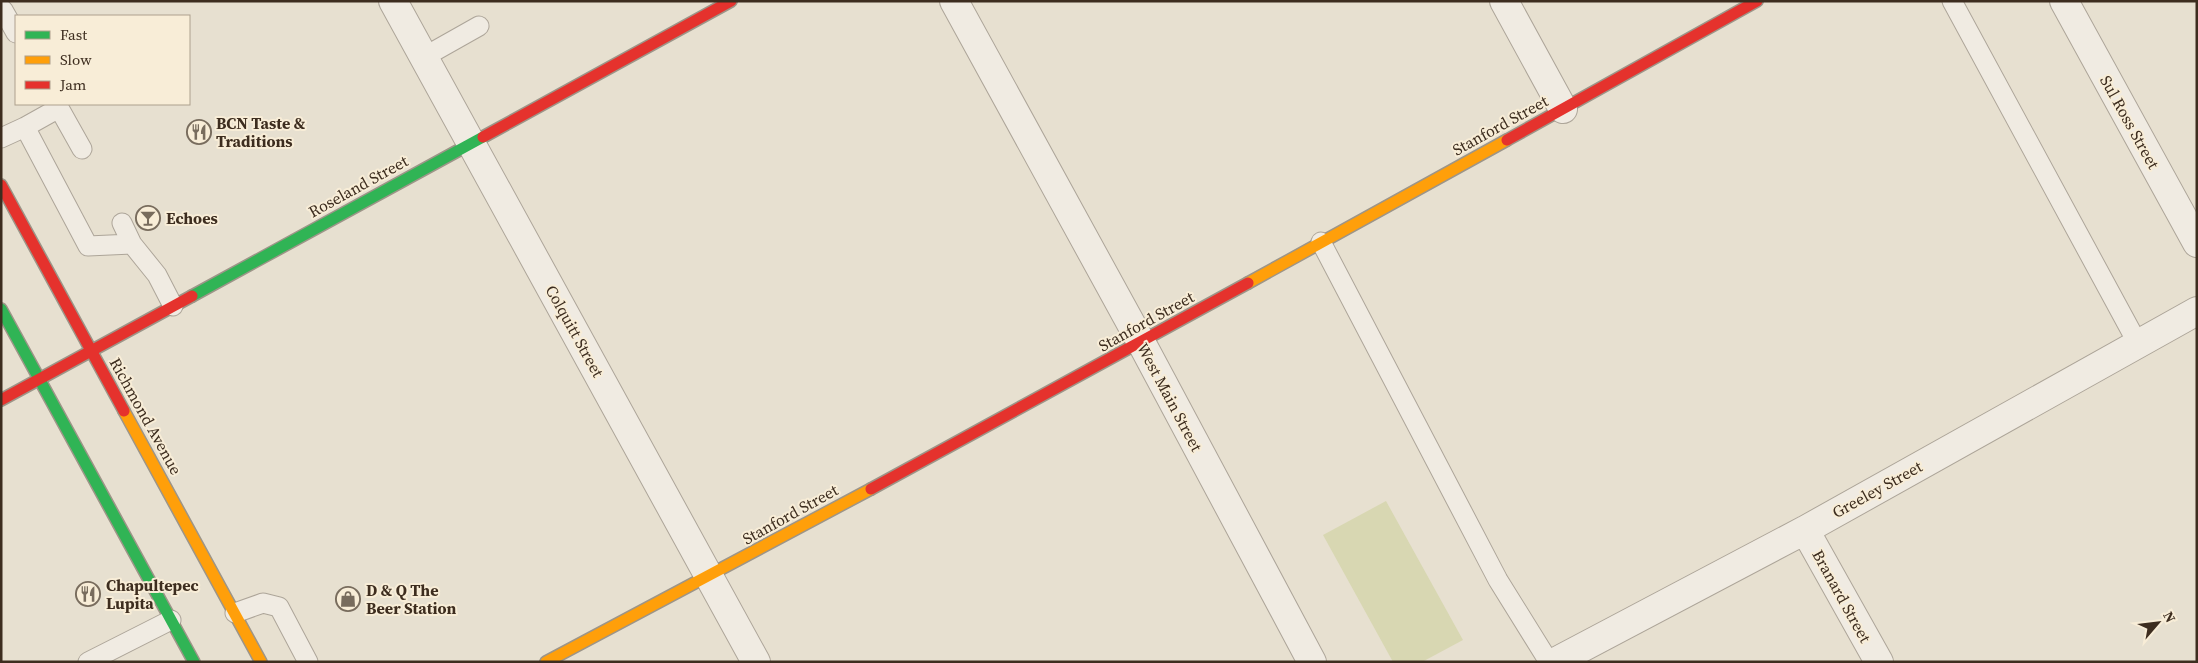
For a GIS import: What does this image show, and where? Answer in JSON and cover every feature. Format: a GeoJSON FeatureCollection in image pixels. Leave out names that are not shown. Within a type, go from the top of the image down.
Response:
{"type":"FeatureCollection","features":[{"type":"Feature","properties":{"kind":"street","name":"Colquitt Street"},"geometry":{"type":"LineString","coordinates":[[393,1],[756,662]]}},
{"type":"Feature","properties":{"kind":"street","name":"Roseland Street"},"geometry":{"type":"LineString","coordinates":[[1,400],[731,1]]}},
{"type":"Feature","properties":{"kind":"street","name":"West Main Street"},"geometry":{"type":"LineString","coordinates":[[954,1],[1141,342],[1312,662]]}},
{"type":"Feature","properties":{"kind":"street"},"geometry":{"type":"LineString","coordinates":[[1504,1],[1563,109]]}},
{"type":"Feature","properties":{"kind":"street","name":"Stanford Street"},"geometry":{"type":"LineString","coordinates":[[546,662],[710,576],[1141,342],[1757,1]]}},
{"type":"Feature","properties":{"kind":"street","name":"Sul Ross Street"},"geometry":{"type":"LineString","coordinates":[[2064,1],[2197,243]]}},
{"type":"Feature","properties":{"kind":"street","name":"Richmond Avenue"},"geometry":{"type":"LineString","coordinates":[[1,185],[261,662]]}},
{"type":"Feature","properties":{"kind":"street"},"geometry":{"type":"LineString","coordinates":[[1,309],[194,662]]}},
{"type":"Feature","properties":{"kind":"street","name":"Greeley Street"},"geometry":{"type":"LineString","coordinates":[[1555,662],[1805,530],[2197,311]]}},
{"type":"Feature","properties":{"kind":"street","name":"Branard Street"},"geometry":{"type":"LineString","coordinates":[[1805,530],[1878,662]]}},
{"type":"Feature","properties":{"kind":"lane"},"geometry":{"type":"LineString","coordinates":[[1952,1],[2138,344]]}},
{"type":"Feature","properties":{"kind":"lane"},"geometry":{"type":"LineString","coordinates":[[2,9],[15,31]]}},
{"type":"Feature","properties":{"kind":"lane"},"geometry":{"type":"LineString","coordinates":[[424,57],[479,26]]}},
{"type":"Feature","properties":{"kind":"lane"},"geometry":{"type":"LineString","coordinates":[[1,138],[25,127],[58,106],[82,148]]}},
{"type":"Feature","properties":{"kind":"lane"},"geometry":{"type":"LineString","coordinates":[[25,127],[88,246],[132,244]]}},
{"type":"Feature","properties":{"kind":"lane"},"geometry":{"type":"LineString","coordinates":[[122,223],[132,244],[157,275],[173,306]]}},
{"type":"Feature","properties":{"kind":"lane"},"geometry":{"type":"LineString","coordinates":[[1321,242],[1498,580],[1549,662]]}},
{"type":"Feature","properties":{"kind":"lane"},"geometry":{"type":"LineString","coordinates":[[235,613],[263,603],[279,607],[308,662]]}},
{"type":"Feature","properties":{"kind":"lane"},"geometry":{"type":"LineString","coordinates":[[88,662],[171,620]]}},
{"type":"Feature","properties":{"kind":"green space"},"geometry":{"type":"Polygon","coordinates":[[[1386,501],[1463,640],[1422,662],[1393,662],[1323,535],[1386,501]]]}},
{"type":"Feature","properties":{"kind":"traffic: fast"},"geometry":{"type":"LineString","coordinates":[[192,296],[483,137]]}},
{"type":"Feature","properties":{"kind":"traffic: fast"},"geometry":{"type":"LineString","coordinates":[[1,309],[194,662]]}},
{"type":"Feature","properties":{"kind":"traffic: slow"},"geometry":{"type":"LineString","coordinates":[[1248,283],[1507,140]]}},
{"type":"Feature","properties":{"kind":"traffic: slow"},"geometry":{"type":"LineString","coordinates":[[124,411],[261,662]]}},
{"type":"Feature","properties":{"kind":"traffic: slow"},"geometry":{"type":"LineString","coordinates":[[546,662],[871,489]]}},
{"type":"Feature","properties":{"kind":"traffic: jam"},"geometry":{"type":"LineString","coordinates":[[483,137],[731,1]]}},
{"type":"Feature","properties":{"kind":"traffic: jam"},"geometry":{"type":"LineString","coordinates":[[1507,140],[1757,1]]}},
{"type":"Feature","properties":{"kind":"traffic: jam"},"geometry":{"type":"LineString","coordinates":[[1,185],[124,411]]}},
{"type":"Feature","properties":{"kind":"traffic: jam"},"geometry":{"type":"LineString","coordinates":[[871,489],[1248,283]]}},
{"type":"Feature","properties":{"kind":"traffic: jam"},"geometry":{"type":"LineString","coordinates":[[1,400],[192,296]]}},
{"type":"Feature","properties":{"kind":"place","name":"BCN Taste & Traditions"},"geometry":{"type":"Point","coordinates":[199,132]}},
{"type":"Feature","properties":{"kind":"place","name":"Echoes"},"geometry":{"type":"Point","coordinates":[148,218]}},
{"type":"Feature","properties":{"kind":"place","name":"Chapultepec Lupita"},"geometry":{"type":"Point","coordinates":[88,594]}},
{"type":"Feature","properties":{"kind":"place","name":"D & Q The Beer Station"},"geometry":{"type":"Point","coordinates":[348,599]}}]}
